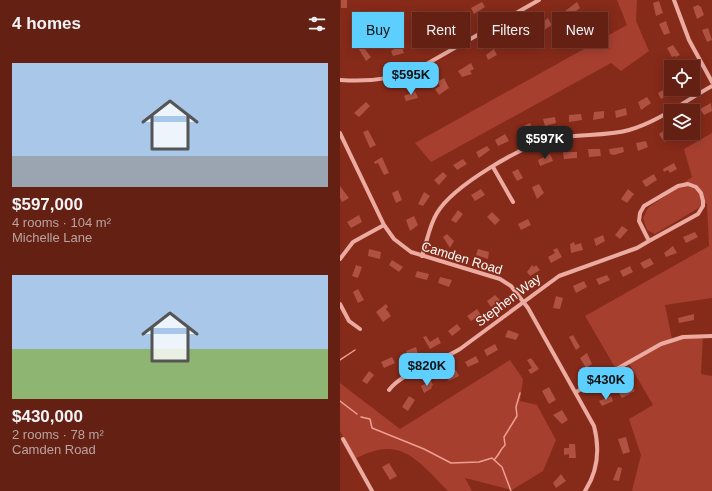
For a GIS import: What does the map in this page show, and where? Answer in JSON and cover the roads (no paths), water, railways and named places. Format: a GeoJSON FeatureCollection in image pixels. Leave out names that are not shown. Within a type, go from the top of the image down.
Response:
{"type":"FeatureCollection","features":[{"type":"Feature","properties":{"kind":"street"},"geometry":{"type":"LineString","coordinates":[[340,80],[374,81],[396,77],[416,70],[539,0]]}},
{"type":"Feature","properties":{"kind":"street"},"geometry":{"type":"LineString","coordinates":[[674,0],[689,40],[712,82]]}},
{"type":"Feature","properties":{"kind":"street"},"geometry":{"type":"LineString","coordinates":[[422,256],[432,224],[443,204],[464,184],[522,150],[544,141],[562,137],[618,132],[636,128],[712,86]]}},
{"type":"Feature","properties":{"kind":"street","name":"Camden Road"},"geometry":{"type":"LineString","coordinates":[[340,133],[384,225],[400,244],[411,252],[422,256],[500,279],[511,286],[524,301],[590,419],[598,444],[595,470],[584,491]]}},
{"type":"Feature","properties":{"kind":"street"},"geometry":{"type":"LineString","coordinates":[[493,167],[513,202]]}},
{"type":"Feature","properties":{"kind":"street","name":"Stephen Way"},"geometry":{"type":"LineString","coordinates":[[389,390],[399,379],[443,360],[460,349],[558,276],[637,248],[698,214],[703,206],[703,201],[701,193],[696,187],[688,184],[678,186],[644,206],[640,213],[639,221],[649,241]]}},
{"type":"Feature","properties":{"kind":"street"},"geometry":{"type":"LineString","coordinates":[[340,259],[353,242],[384,225]]}},
{"type":"Feature","properties":{"kind":"street"},"geometry":{"type":"LineString","coordinates":[[340,304],[349,321],[360,329]]}},
{"type":"Feature","properties":{"kind":"street"},"geometry":{"type":"LineString","coordinates":[[576,392],[661,344],[683,337],[712,336]]}},
{"type":"Feature","properties":{"kind":"street"},"geometry":{"type":"LineString","coordinates":[[343,438],[372,491]]}},
{"type":"Feature","properties":{"kind":"waterway"},"geometry":{"type":"LineString","coordinates":[[340,360],[355,350]]}},
{"type":"Feature","properties":{"kind":"waterway"},"geometry":{"type":"LineString","coordinates":[[494,460],[505,445],[504,437],[517,416],[516,407],[520,393]]}},
{"type":"Feature","properties":{"kind":"waterway"},"geometry":{"type":"LineString","coordinates":[[340,401],[357,414]]}},
{"type":"Feature","properties":{"kind":"waterway"},"geometry":{"type":"LineString","coordinates":[[361,417],[370,419],[372,428],[424,449],[451,463],[479,462],[492,458],[502,467],[511,491]]}}]}
